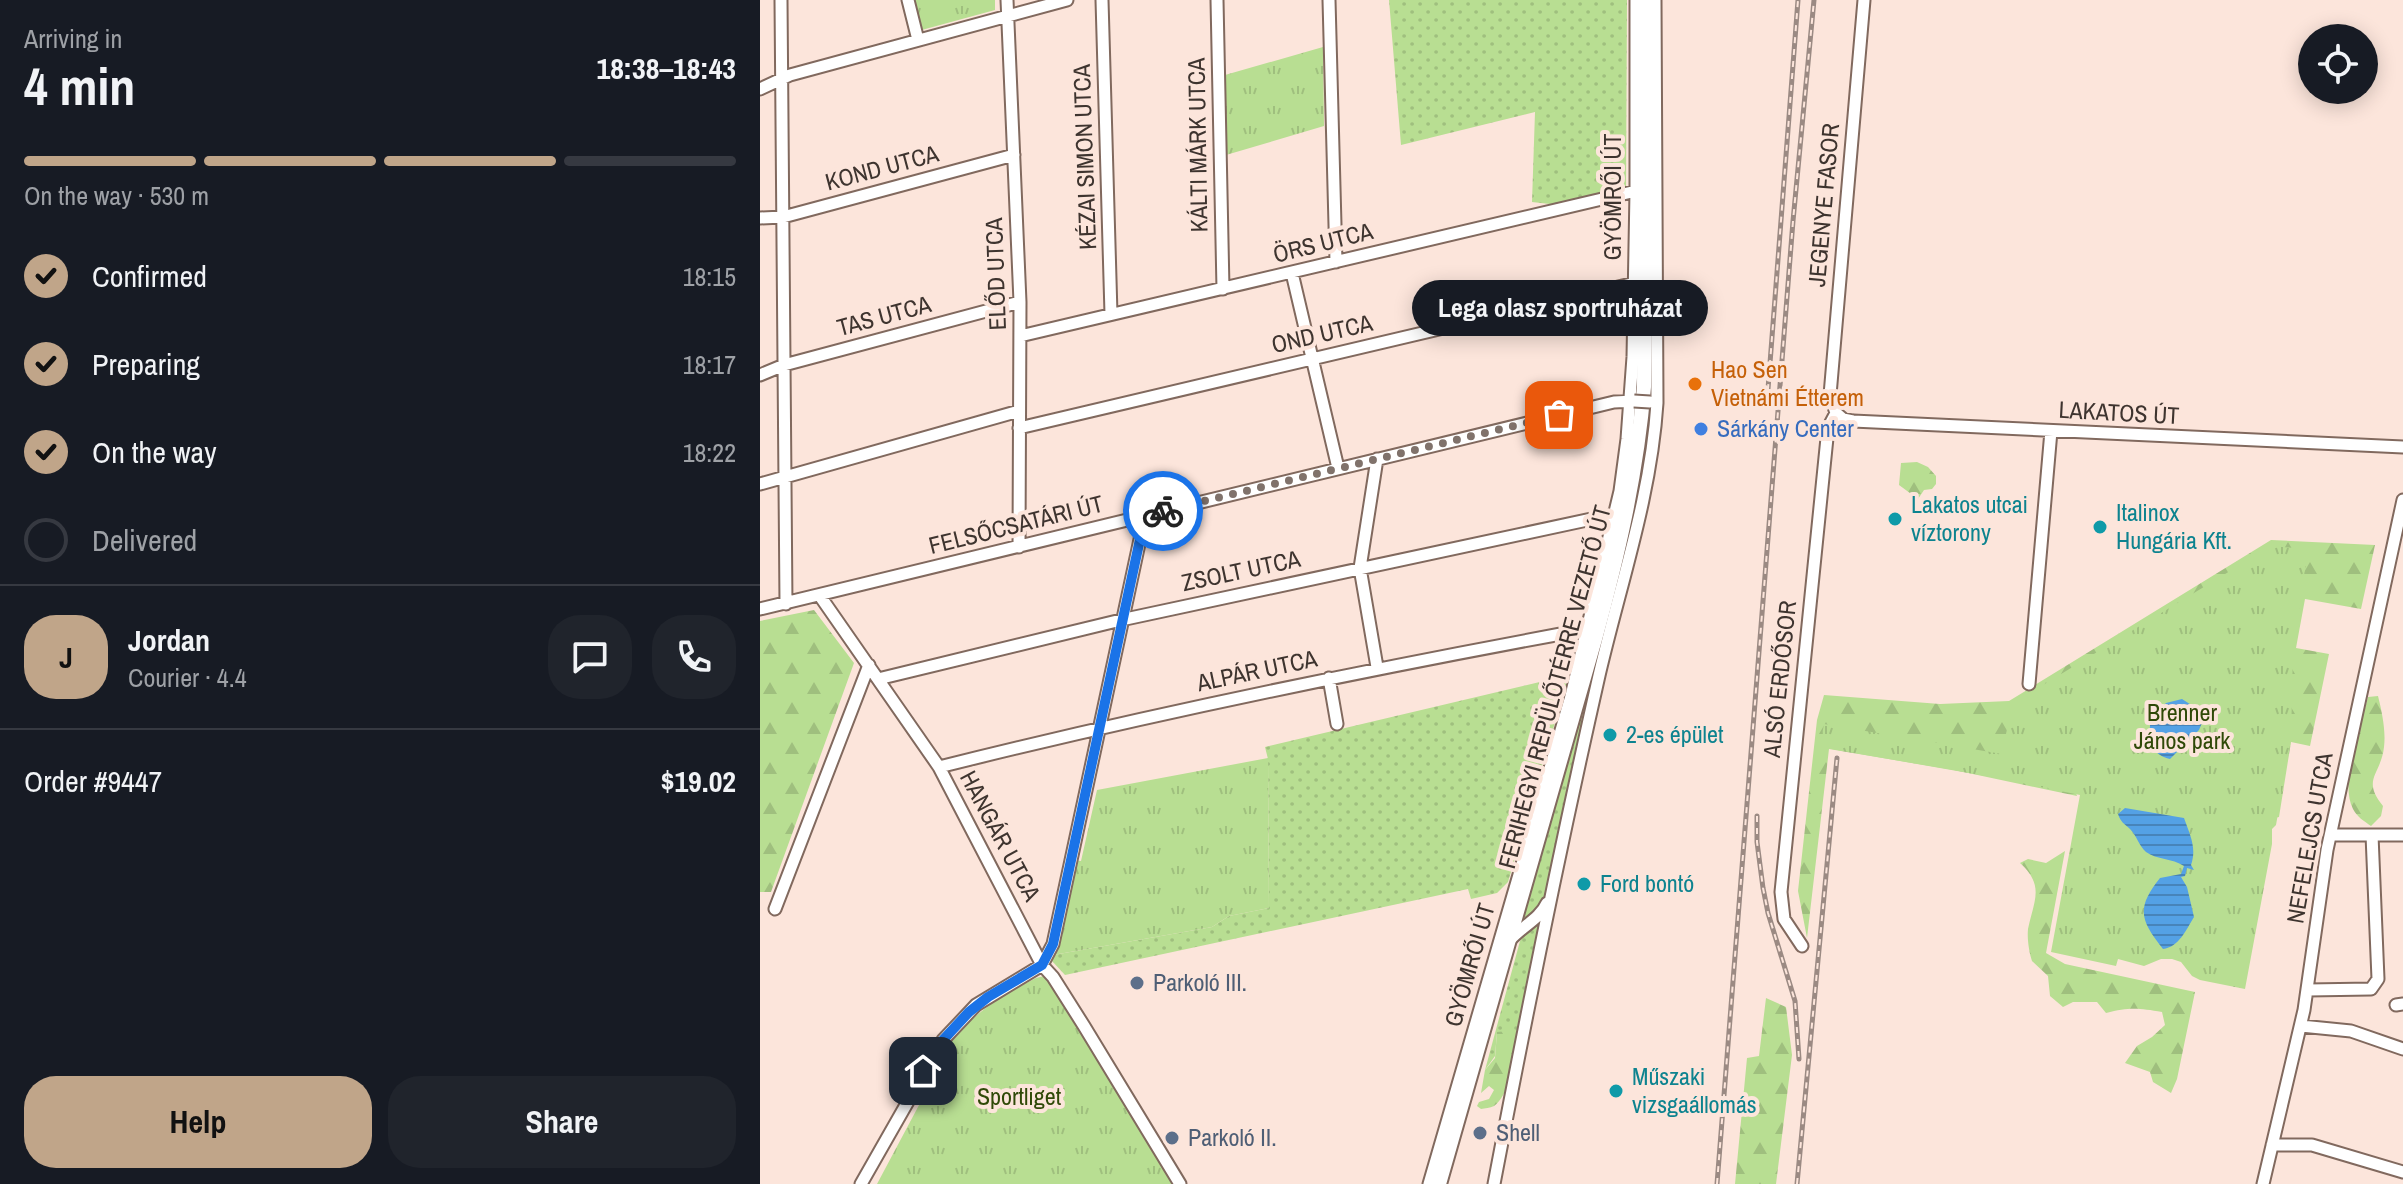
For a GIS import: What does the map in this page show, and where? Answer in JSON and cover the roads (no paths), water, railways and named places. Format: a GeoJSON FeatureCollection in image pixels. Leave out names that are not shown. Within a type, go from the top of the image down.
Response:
{"type":"FeatureCollection","features":[{"type":"Feature","properties":{"kind":"main road","name":"FERIHEGYI REPÜLŐTÉRRE VEZETŐ ÚT"},"geometry":{"type":"LineString","coordinates":[[1439,1184],[1624,528],[1640,435],[1644,387],[1646,0]]}},
{"type":"Feature","properties":{"kind":"street"},"geometry":{"type":"LineString","coordinates":[[781,0],[786,604]]}},
{"type":"Feature","properties":{"kind":"street"},"geometry":{"type":"LineString","coordinates":[[908,0],[918,40]]}},
{"type":"Feature","properties":{"kind":"street","name":"ELŐD UTCA"},"geometry":{"type":"LineString","coordinates":[[1007,0],[1020,302],[1019,547]]}},
{"type":"Feature","properties":{"kind":"street"},"geometry":{"type":"LineString","coordinates":[[760,89],[790,75],[1067,0]]}},
{"type":"Feature","properties":{"kind":"street","name":"KÉZAI SIMON UTCA"},"geometry":{"type":"LineString","coordinates":[[1102,0],[1111,314]]}},
{"type":"Feature","properties":{"kind":"street","name":"KÁLTI MÁRK UTCA"},"geometry":{"type":"LineString","coordinates":[[1217,0],[1223,289]]}},
{"type":"Feature","properties":{"kind":"street"},"geometry":{"type":"LineString","coordinates":[[1329,0],[1336,262]]}},
{"type":"Feature","properties":{"kind":"street","name":"GYÖMRŐI ÚT"},"geometry":{"type":"LineString","coordinates":[[1429,1184],[1588,629],[1624,465],[1632,401],[1636,0]]}},
{"type":"Feature","properties":{"kind":"street","name":"GYÖMRŐI ÚT"},"geometry":{"type":"LineString","coordinates":[[1494,1184],[1554,880],[1599,678],[1639,522],[1654,403],[1655,0]]}},
{"type":"Feature","properties":{"kind":"street","name":"JEGENYE FASOR"},"geometry":{"type":"LineString","coordinates":[[1836,413],[1830,395],[1864,0]]}},
{"type":"Feature","properties":{"kind":"street","name":"KOND UTCA"},"geometry":{"type":"LineString","coordinates":[[760,218],[783,217],[1014,155]]}},
{"type":"Feature","properties":{"kind":"street","name":"ÖRS UTCA"},"geometry":{"type":"LineString","coordinates":[[1020,336],[1636,191]]}},
{"type":"Feature","properties":{"kind":"street"},"geometry":{"type":"LineString","coordinates":[[1292,273],[1338,468]]}},
{"type":"Feature","properties":{"kind":"street","name":"OND UTCA"},"geometry":{"type":"LineString","coordinates":[[1019,428],[1635,283]]}},
{"type":"Feature","properties":{"kind":"street","name":"TAS UTCA"},"geometry":{"type":"LineString","coordinates":[[760,375],[784,365],[1020,302]]}},
{"type":"Feature","properties":{"kind":"street","name":"FELSŐCSATÁRI ÚT"},"geometry":{"type":"LineString","coordinates":[[760,609],[1614,402],[1654,403]]}},
{"type":"Feature","properties":{"kind":"street"},"geometry":{"type":"LineString","coordinates":[[760,484],[1019,411]]}},
{"type":"Feature","properties":{"kind":"street","name":"LAKATOS ÚT"},"geometry":{"type":"LineString","coordinates":[[1836,413],[1843,419],[1853,421],[2403,447]]}},
{"type":"Feature","properties":{"kind":"street","name":"ALSÓ ERDŐSOR"},"geometry":{"type":"LineString","coordinates":[[1802,946],[1784,919],[1781,892],[1828,428],[1836,413]]}},
{"type":"Feature","properties":{"kind":"street"},"geometry":{"type":"LineString","coordinates":[[2029,684],[2051,431]]}},
{"type":"Feature","properties":{"kind":"street"},"geometry":{"type":"LineString","coordinates":[[1377,459],[1360,568],[1377,667]]}},
{"type":"Feature","properties":{"kind":"street","name":"NEFELEJCS UTCA"},"geometry":{"type":"LineString","coordinates":[[2263,1184],[2301,1026],[2331,835],[2403,500]]}},
{"type":"Feature","properties":{"kind":"street","name":"ZSOLT UTCA"},"geometry":{"type":"LineString","coordinates":[[878,679],[1121,620],[1615,514]]}},
{"type":"Feature","properties":{"kind":"street"},"geometry":{"type":"LineString","coordinates":[[861,1184],[930,1059],[948,1033],[976,1005],[1042,965],[1053,944],[1145,516]]}},
{"type":"Feature","properties":{"kind":"street","name":"HANGÁR UTCA"},"geometry":{"type":"LineString","coordinates":[[820,596],[939,767],[1042,965],[1084,1026],[1180,1184]]}},
{"type":"Feature","properties":{"kind":"street","name":"ALPÁR UTCA"},"geometry":{"type":"LineString","coordinates":[[939,767],[1099,727],[1377,667],[1588,629]]}},
{"type":"Feature","properties":{"kind":"street"},"geometry":{"type":"LineString","coordinates":[[775,909],[869,665]]}},
{"type":"Feature","properties":{"kind":"street"},"geometry":{"type":"LineString","coordinates":[[1329,678],[1337,724]]}},
{"type":"Feature","properties":{"kind":"street"},"geometry":{"type":"LineString","coordinates":[[2331,835],[2403,835]]}},
{"type":"Feature","properties":{"kind":"street"},"geometry":{"type":"LineString","coordinates":[[2308,990],[2361,991],[2371,989],[2378,979],[2372,835]]}},
{"type":"Feature","properties":{"kind":"street","name":"GYÖMRŐI ÚT"},"geometry":{"type":"LineString","coordinates":[[1507,945],[1518,931],[1546,908],[1554,880]]}},
{"type":"Feature","properties":{"kind":"street"},"geometry":{"type":"LineString","coordinates":[[2301,1026],[2351,1031],[2403,1049]]}},
{"type":"Feature","properties":{"kind":"street"},"geometry":{"type":"LineString","coordinates":[[2272,1145],[2312,1145],[2403,1172]]}},
{"type":"Feature","properties":{"kind":"water"},"geometry":{"type":"Polygon","coordinates":[[[2182,699],[2196,708],[2202,723],[2199,730],[2170,759],[2154,749],[2151,718],[2166,703],[2182,699]]]}},
{"type":"Feature","properties":{"kind":"water"},"geometry":{"type":"Polygon","coordinates":[[[2125,808],[2184,818],[2190,836],[2194,870],[2187,868],[2185,876],[2181,877],[2187,887],[2194,917],[2182,937],[2169,948],[2163,949],[2149,930],[2144,906],[2160,878],[2181,874],[2184,866],[2146,852],[2119,817],[2118,814],[2125,808]]]}},
{"type":"Feature","properties":{"kind":"railway"},"geometry":{"type":"LineString","coordinates":[[1767,402],[1798,0]]}},
{"type":"Feature","properties":{"kind":"railway"},"geometry":{"type":"LineString","coordinates":[[1717,1184],[1793,221],[1814,0]]}},
{"type":"Feature","properties":{"kind":"railway"},"geometry":{"type":"LineString","coordinates":[[1797,1184],[1837,758]]}},
{"type":"Feature","properties":{"kind":"railway"},"geometry":{"type":"LineString","coordinates":[[1757,816],[1763,888],[1795,1001],[1799,1059]]}},
{"type":"Feature","properties":{"kind":"place","name":"Hao Sen Vietnámi Étterem"},"geometry":{"type":"Point","coordinates":[1695,384]}},
{"type":"Feature","properties":{"kind":"place","name":"Lega olasz sportruházat"},"geometry":{"type":"Point","coordinates":[1559,415]}},
{"type":"Feature","properties":{"kind":"place","name":"Sárkány Center"},"geometry":{"type":"Point","coordinates":[1701,429]}},
{"type":"Feature","properties":{"kind":"place","name":"Lakatos utcai víztorony"},"geometry":{"type":"Point","coordinates":[1895,519]}},
{"type":"Feature","properties":{"kind":"place","name":"Italinox Hungária Kft."},"geometry":{"type":"Point","coordinates":[2100,527]}},
{"type":"Feature","properties":{"kind":"place","name":"2-es épület"},"geometry":{"type":"Point","coordinates":[1610,735]}},
{"type":"Feature","properties":{"kind":"place","name":"Ford bontó"},"geometry":{"type":"Point","coordinates":[1584,884]}},
{"type":"Feature","properties":{"kind":"place","name":"Parkoló III."},"geometry":{"type":"Point","coordinates":[1137,983]}},
{"type":"Feature","properties":{"kind":"place","name":"Műszaki vizsgaállomás"},"geometry":{"type":"Point","coordinates":[1616,1091]}},
{"type":"Feature","properties":{"kind":"place","name":"Shell"},"geometry":{"type":"Point","coordinates":[1480,1133]}},
{"type":"Feature","properties":{"kind":"place","name":"Parkoló II."},"geometry":{"type":"Point","coordinates":[1172,1138]}},
{"type":"Feature","properties":{"kind":"park label","name":"Brenner János park"},"geometry":{"type":"Point","coordinates":[2182,727]}},
{"type":"Feature","properties":{"kind":"park label","name":"Sportliget"},"geometry":{"type":"Point","coordinates":[1019,1097]}}]}
